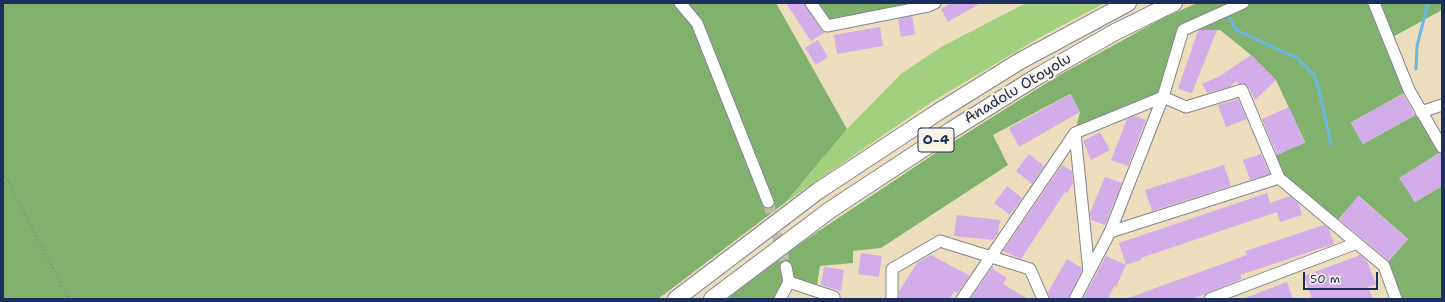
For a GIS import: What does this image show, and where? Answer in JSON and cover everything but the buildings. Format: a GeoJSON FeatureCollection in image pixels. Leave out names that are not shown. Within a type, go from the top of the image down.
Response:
{"type":"FeatureCollection","features":[{"type":"Feature","properties":{"kind":"highway","name":"Anadolu Otoyolu"},"geometry":{"type":"LineString","coordinates":[[676,299],[818,191],[938,112],[1020,61],[1128,3]]}},
{"type":"Feature","properties":{"kind":"highway","name":"Anadolu Otoyolu"},"geometry":{"type":"LineString","coordinates":[[712,299],[830,210],[950,131],[1038,76],[1115,32],[1174,3]]}},
{"type":"Feature","properties":{"kind":"street"},"geometry":{"type":"LineString","coordinates":[[680,3],[697,23],[768,202]]}},
{"type":"Feature","properties":{"kind":"street"},"geometry":{"type":"LineString","coordinates":[[811,3],[826,26],[928,6],[935,3]]}},
{"type":"Feature","properties":{"kind":"street"},"geometry":{"type":"LineString","coordinates":[[1075,299],[1110,232],[1163,98],[1183,30],[1243,3]]}},
{"type":"Feature","properties":{"kind":"street"},"geometry":{"type":"LineString","coordinates":[[1374,3],[1409,90],[1442,147]]}},
{"type":"Feature","properties":{"kind":"street"},"geometry":{"type":"LineString","coordinates":[[962,299],[1075,133],[1163,98],[1186,107],[1242,90],[1279,178],[1384,266],[1396,299]]}},
{"type":"Feature","properties":{"kind":"street"},"geometry":{"type":"LineString","coordinates":[[1421,112],[1442,105]]}},
{"type":"Feature","properties":{"kind":"street"},"geometry":{"type":"LineString","coordinates":[[1075,133],[1090,272]]}},
{"type":"Feature","properties":{"kind":"street"},"geometry":{"type":"LineString","coordinates":[[1110,232],[1279,178]]}},
{"type":"Feature","properties":{"kind":"street"},"geometry":{"type":"LineString","coordinates":[[892,299],[892,269],[940,241],[1030,269],[1043,299]]}},
{"type":"Feature","properties":{"kind":"street"},"geometry":{"type":"LineString","coordinates":[[1210,299],[1357,243]]}},
{"type":"Feature","properties":{"kind":"street"},"geometry":{"type":"LineString","coordinates":[[780,299],[789,282],[786,267]]}},
{"type":"Feature","properties":{"kind":"street"},"geometry":{"type":"LineString","coordinates":[[789,282],[834,297],[833,299]]}},
{"type":"Feature","properties":{"kind":"path"},"geometry":{"type":"LineString","coordinates":[[3,172],[69,299]]}},
{"type":"Feature","properties":{"kind":"green space"},"geometry":{"type":"Polygon","coordinates":[[[3,3],[776,3],[847,129],[786,202],[658,299],[3,299],[3,3]]]}},
{"type":"Feature","properties":{"kind":"green space"},"geometry":{"type":"Polygon","coordinates":[[[811,3],[935,3],[827,26],[811,3]]]}},
{"type":"Feature","properties":{"kind":"green space"},"geometry":{"type":"Polygon","coordinates":[[[1026,3],[1105,3],[1044,35],[930,103],[786,202],[847,129],[901,74],[941,47],[1026,3]]]}},
{"type":"Feature","properties":{"kind":"green space"},"geometry":{"type":"Polygon","coordinates":[[[1197,3],[1442,3],[1442,10],[1389,39],[1409,90],[1351,123],[1363,144],[1421,112],[1442,151],[1400,178],[1415,202],[1442,186],[1442,299],[1396,299],[1384,266],[1408,239],[1359,196],[1335,223],[1279,178],[1270,158],[1305,142],[1276,80],[1251,55],[1220,30],[1183,30],[1163,97],[1075,133],[1080,112],[1070,94],[993,135],[1008,165],[881,248],[853,251],[853,263],[820,266],[816,291],[789,282],[780,299],[727,299],[783,255],[940,150],[1056,77],[1163,18],[1197,3]]]}},
{"type":"Feature","properties":{"kind":"waterway"},"geometry":{"type":"LineString","coordinates":[[1416,69],[1417,46],[1428,3]]}},
{"type":"Feature","properties":{"kind":"waterway"},"geometry":{"type":"LineString","coordinates":[[1230,18],[1236,30],[1297,58],[1314,75],[1318,86],[1331,144]]}},
{"type":"Feature","properties":{"kind":"tunnel"},"geometry":{"type":"LineString","coordinates":[[768,202],[786,267]]}}]}
